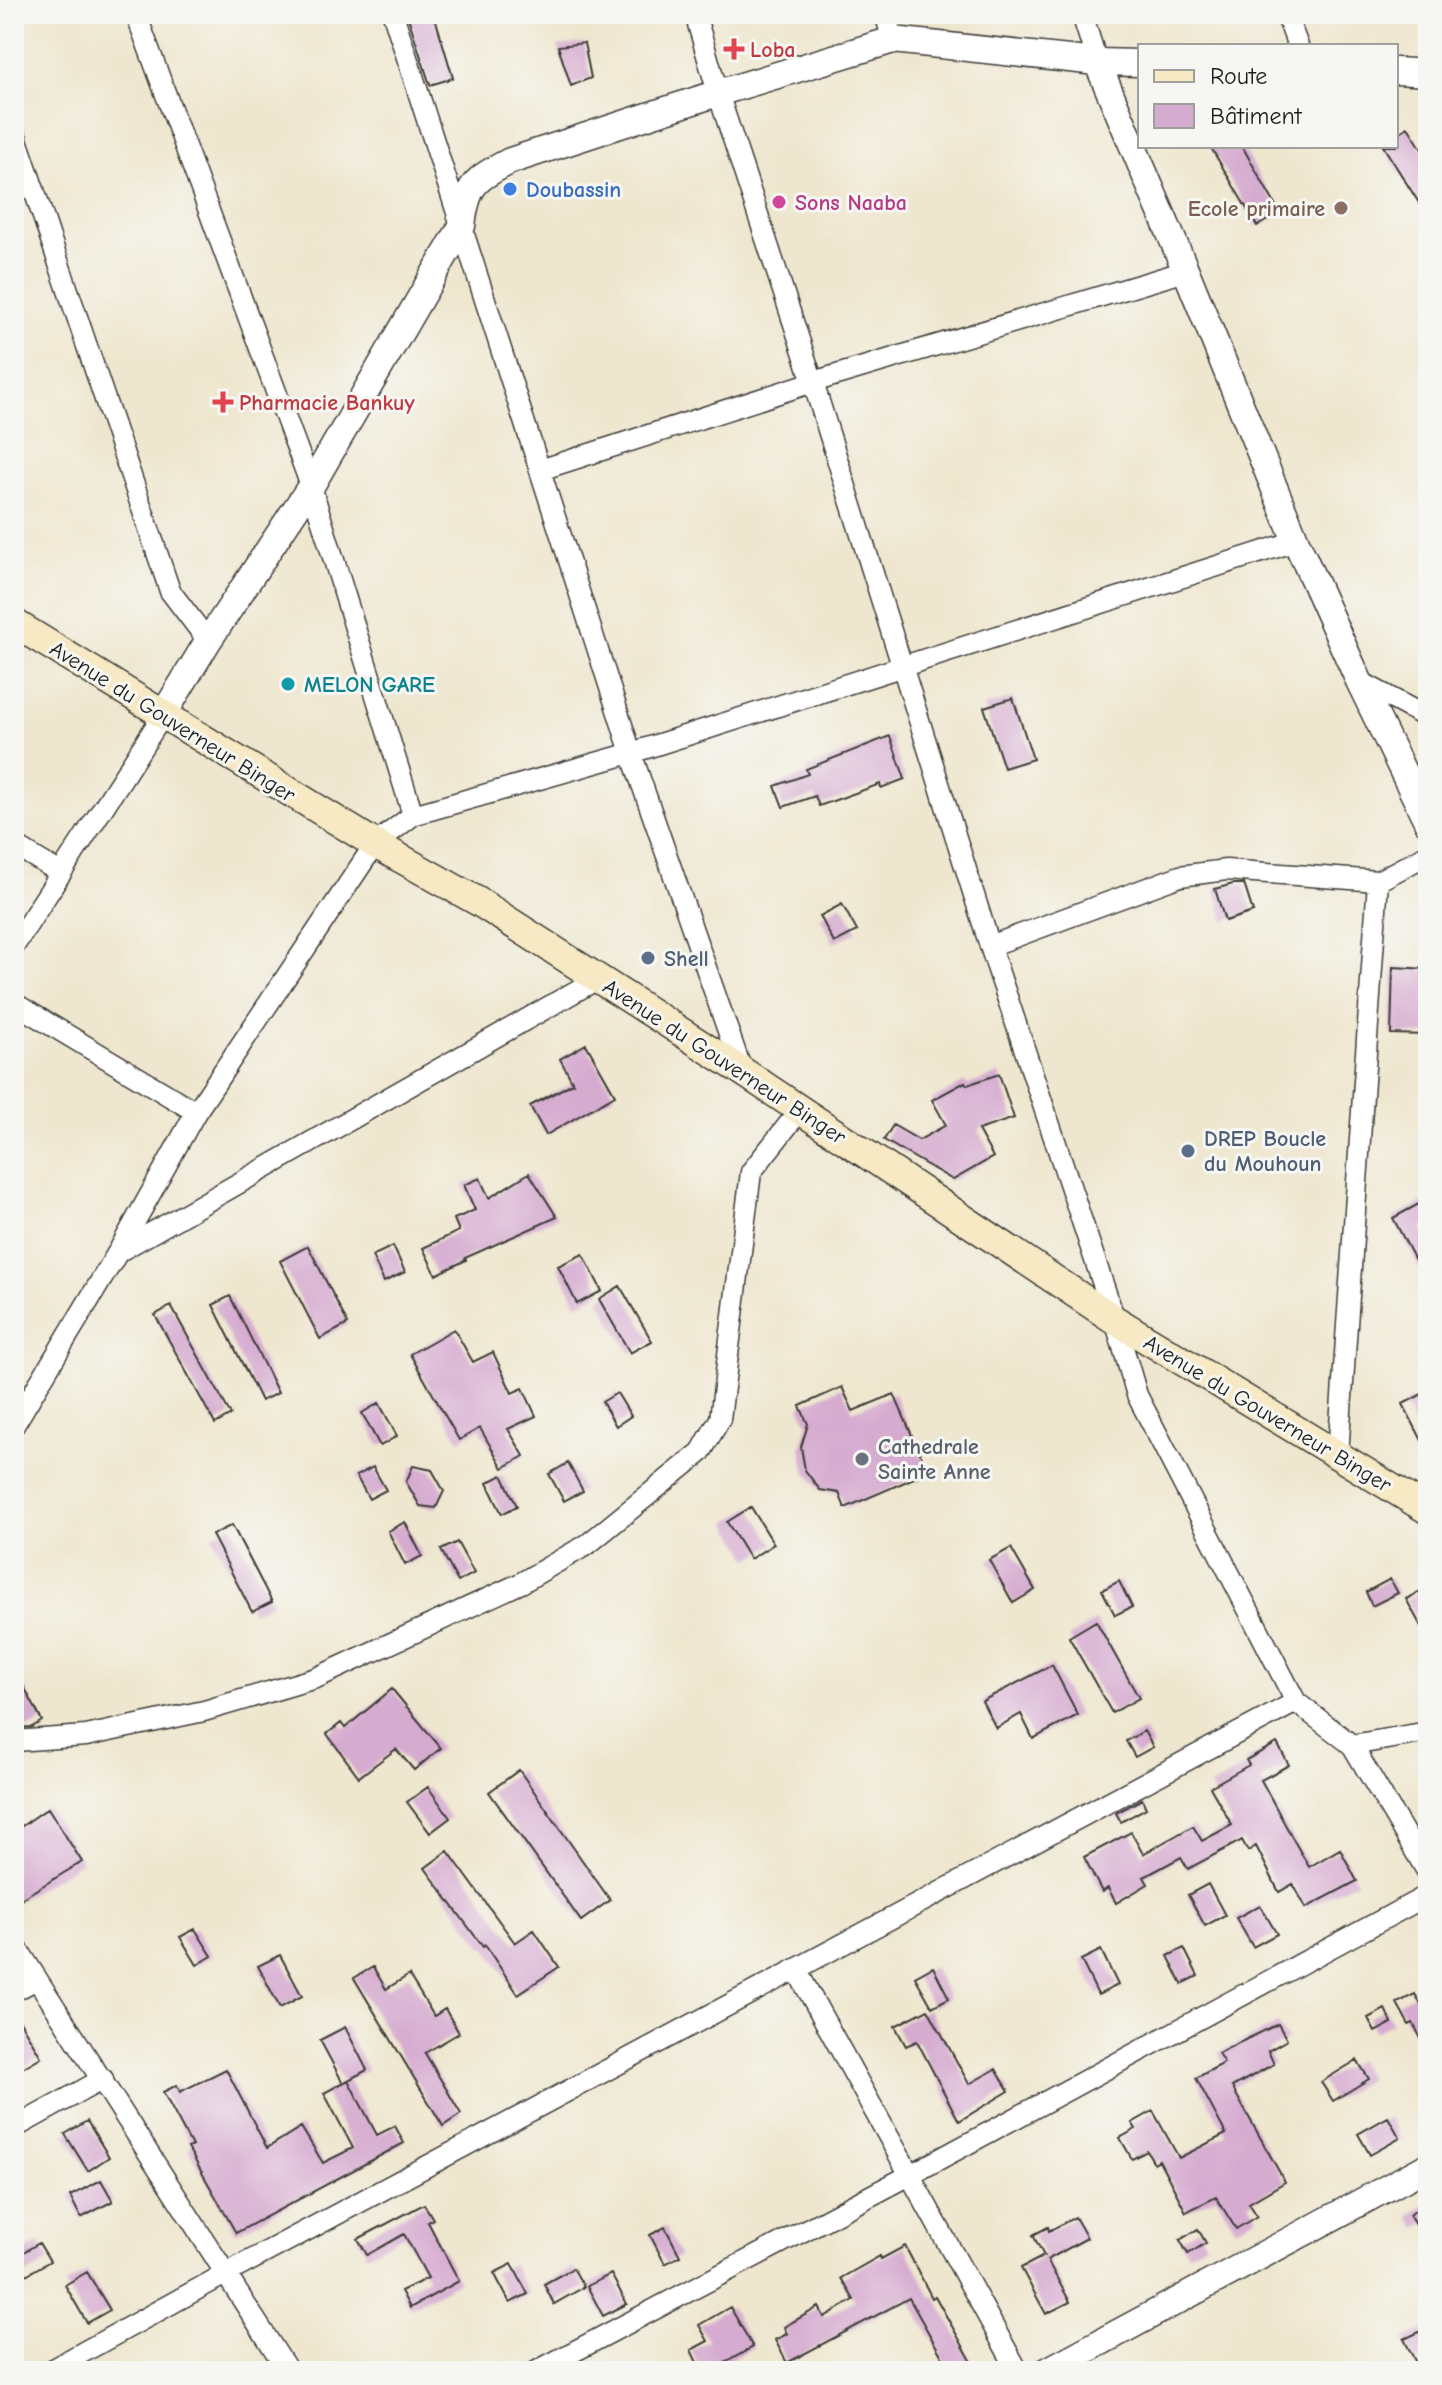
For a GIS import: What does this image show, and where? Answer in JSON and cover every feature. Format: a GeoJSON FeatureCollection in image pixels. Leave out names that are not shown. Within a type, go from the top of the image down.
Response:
{"type":"FeatureCollection","features":[{"type":"Feature","properties":{"kind":"main road","name":"Avenue du Gouverneur Binger"},"geometry":{"type":"LineString","coordinates":[[14,623],[375,844],[479,902],[742,1071],[1115,1320],[1428,1510]]}},
{"type":"Feature","properties":{"kind":"street"},"geometry":{"type":"LineString","coordinates":[[136,14],[311,486],[413,815]]}},
{"type":"Feature","properties":{"kind":"street"},"geometry":{"type":"LineString","coordinates":[[393,14],[631,753],[742,1071]]}},
{"type":"Feature","properties":{"kind":"street"},"geometry":{"type":"LineString","coordinates":[[695,14],[990,946],[1115,1320],[1137,1395],[1296,1702],[1352,1745],[1428,1873]]}},
{"type":"Feature","properties":{"kind":"street"},"geometry":{"type":"LineString","coordinates":[[885,14],[893,40]]}},
{"type":"Feature","properties":{"kind":"street"},"geometry":{"type":"LineString","coordinates":[[1082,14],[1097,62],[1296,541],[1428,823]]}},
{"type":"Feature","properties":{"kind":"street"},"geometry":{"type":"LineString","coordinates":[[1286,14],[1297,44]]}},
{"type":"Feature","properties":{"kind":"street"},"geometry":{"type":"LineString","coordinates":[[14,946],[208,641],[311,486],[462,226],[465,198],[483,175],[510,161],[893,40],[1097,62],[1138,63]]}},
{"type":"Feature","properties":{"kind":"street"},"geometry":{"type":"LineString","coordinates":[[1398,71],[1428,73]]}},
{"type":"Feature","properties":{"kind":"street"},"geometry":{"type":"LineString","coordinates":[[14,131],[170,591],[208,641]]}},
{"type":"Feature","properties":{"kind":"street"},"geometry":{"type":"LineString","coordinates":[[540,470],[813,382],[1186,271]]}},
{"type":"Feature","properties":{"kind":"street"},"geometry":{"type":"LineString","coordinates":[[14,1425],[118,1252],[196,1112],[375,844],[413,815],[631,753],[1296,541]]}},
{"type":"Feature","properties":{"kind":"street"},"geometry":{"type":"LineString","coordinates":[[1359,681],[1428,718]]}},
{"type":"Feature","properties":{"kind":"street"},"geometry":{"type":"LineString","coordinates":[[14,845],[59,872]]}},
{"type":"Feature","properties":{"kind":"street"},"geometry":{"type":"LineString","coordinates":[[990,946],[1180,876],[1226,870],[1378,881],[1428,854]]}},
{"type":"Feature","properties":{"kind":"street"},"geometry":{"type":"LineString","coordinates":[[1338,1454],[1378,881]]}},
{"type":"Feature","properties":{"kind":"street"},"geometry":{"type":"LineString","coordinates":[[118,1252],[599,978]]}},
{"type":"Feature","properties":{"kind":"street"},"geometry":{"type":"LineString","coordinates":[[14,1003],[196,1112]]}},
{"type":"Feature","properties":{"kind":"street"},"geometry":{"type":"LineString","coordinates":[[14,1741],[86,1736],[189,1715],[316,1678],[521,1583],[588,1544],[677,1474],[701,1452],[720,1419],[751,1172],[800,1110]]}},
{"type":"Feature","properties":{"kind":"street"},"geometry":{"type":"LineString","coordinates":[[49,2371],[1296,1702]]}},
{"type":"Feature","properties":{"kind":"street"},"geometry":{"type":"LineString","coordinates":[[1352,1745],[1428,1732]]}},
{"type":"Feature","properties":{"kind":"street"},"geometry":{"type":"LineString","coordinates":[[537,2371],[910,2175],[1428,1895]]}},
{"type":"Feature","properties":{"kind":"street"},"geometry":{"type":"LineString","coordinates":[[14,1943],[288,2371]]}},
{"type":"Feature","properties":{"kind":"street"},"geometry":{"type":"LineString","coordinates":[[796,1969],[1018,2371]]}},
{"type":"Feature","properties":{"kind":"street"},"geometry":{"type":"LineString","coordinates":[[14,1991],[37,1979]]}},
{"type":"Feature","properties":{"kind":"street"},"geometry":{"type":"LineString","coordinates":[[14,2128],[103,2079]]}},
{"type":"Feature","properties":{"kind":"street"},"geometry":{"type":"LineString","coordinates":[[1047,2371],[1428,2166]]}},
{"type":"Feature","properties":{"kind":"building"},"geometry":{"type":"Polygon","coordinates":[[[407,14],[434,14],[453,78],[430,85],[407,14]]]}},
{"type":"Feature","properties":{"kind":"building"},"geometry":{"type":"Polygon","coordinates":[[[584,43],[591,78],[571,86],[558,46],[584,43]]]}},
{"type":"Feature","properties":{"kind":"building"},"geometry":{"type":"Polygon","coordinates":[[[1408,127],[1428,159],[1428,217],[1384,148],[1398,148],[1398,134],[1408,127]]]}},
{"type":"Feature","properties":{"kind":"building"},"geometry":{"type":"Polygon","coordinates":[[[1211,148],[1243,148],[1280,213],[1257,226],[1211,148]]]}},
{"type":"Feature","properties":{"kind":"building"},"geometry":{"type":"Polygon","coordinates":[[[1013,698],[1033,759],[1004,768],[984,707],[1013,698]]]}},
{"type":"Feature","properties":{"kind":"building"},"geometry":{"type":"Polygon","coordinates":[[[890,736],[905,779],[881,788],[880,784],[819,806],[815,796],[783,807],[775,786],[808,774],[806,769],[890,736]]]}},
{"type":"Feature","properties":{"kind":"building"},"geometry":{"type":"Polygon","coordinates":[[[1244,884],[1253,912],[1225,921],[1215,889],[1244,884]]]}},
{"type":"Feature","properties":{"kind":"building"},"geometry":{"type":"Polygon","coordinates":[[[842,904],[857,931],[834,943],[820,916],[842,904]]]}},
{"type":"Feature","properties":{"kind":"building"},"geometry":{"type":"Polygon","coordinates":[[[1393,967],[1428,969],[1428,1035],[1391,1034],[1393,967]]]}},
{"type":"Feature","properties":{"kind":"building"},"geometry":{"type":"Polygon","coordinates":[[[586,1044],[615,1095],[546,1135],[530,1106],[573,1083],[560,1059],[586,1044]]]}},
{"type":"Feature","properties":{"kind":"building"},"geometry":{"type":"Polygon","coordinates":[[[999,1074],[1014,1118],[978,1130],[993,1157],[953,1180],[884,1140],[893,1125],[919,1140],[946,1125],[932,1100],[965,1082],[967,1085],[999,1074]]]}},
{"type":"Feature","properties":{"kind":"building"},"geometry":{"type":"Polygon","coordinates":[[[529,1173],[557,1217],[465,1258],[436,1275],[423,1248],[459,1231],[454,1219],[475,1210],[464,1185],[480,1178],[489,1198],[529,1173]]]}},
{"type":"Feature","properties":{"kind":"building"},"geometry":{"type":"Polygon","coordinates":[[[1428,1199],[1428,1225],[1422,1229],[1428,1241],[1428,1285],[1393,1218],[1428,1199]]]}},
{"type":"Feature","properties":{"kind":"building"},"geometry":{"type":"Polygon","coordinates":[[[308,1246],[348,1324],[320,1339],[280,1261],[308,1246]]]}},
{"type":"Feature","properties":{"kind":"building"},"geometry":{"type":"Polygon","coordinates":[[[393,1246],[405,1272],[384,1282],[372,1256],[393,1246]]]}},
{"type":"Feature","properties":{"kind":"building"},"geometry":{"type":"Polygon","coordinates":[[[583,1254],[602,1291],[577,1304],[558,1266],[583,1254]]]}},
{"type":"Feature","properties":{"kind":"building"},"geometry":{"type":"Polygon","coordinates":[[[620,1286],[652,1341],[630,1353],[599,1299],[620,1286]]]}},
{"type":"Feature","properties":{"kind":"building"},"geometry":{"type":"Polygon","coordinates":[[[230,1296],[278,1393],[261,1401],[213,1305],[230,1296]]]}},
{"type":"Feature","properties":{"kind":"building"},"geometry":{"type":"Polygon","coordinates":[[[171,1306],[231,1415],[215,1424],[155,1315],[171,1306]]]}},
{"type":"Feature","properties":{"kind":"building"},"geometry":{"type":"Polygon","coordinates":[[[454,1329],[473,1362],[493,1352],[512,1393],[523,1388],[536,1416],[508,1429],[524,1456],[503,1468],[480,1428],[459,1440],[410,1354],[454,1329]]]}},
{"type":"Feature","properties":{"kind":"building","name":"Cathedrale Sainte Anne"},"geometry":{"type":"Polygon","coordinates":[[[842,1387],[853,1411],[894,1394],[928,1472],[845,1508],[839,1493],[820,1490],[805,1470],[801,1447],[808,1424],[800,1406],[842,1387]]]}},
{"type":"Feature","properties":{"kind":"building"},"geometry":{"type":"Polygon","coordinates":[[[1428,1391],[1428,1452],[1403,1404],[1428,1391]]]}},
{"type":"Feature","properties":{"kind":"building"},"geometry":{"type":"Polygon","coordinates":[[[617,1393],[631,1416],[616,1426],[602,1402],[617,1393]]]}},
{"type":"Feature","properties":{"kind":"building"},"geometry":{"type":"Polygon","coordinates":[[[379,1403],[397,1436],[380,1446],[362,1413],[379,1403]]]}},
{"type":"Feature","properties":{"kind":"building"},"geometry":{"type":"Polygon","coordinates":[[[568,1463],[583,1491],[564,1501],[549,1474],[568,1463]]]}},
{"type":"Feature","properties":{"kind":"building"},"geometry":{"type":"Polygon","coordinates":[[[413,1466],[432,1470],[444,1491],[436,1508],[420,1506],[406,1482],[413,1466]]]}},
{"type":"Feature","properties":{"kind":"building"},"geometry":{"type":"Polygon","coordinates":[[[373,1467],[386,1490],[369,1499],[356,1476],[373,1467]]]}},
{"type":"Feature","properties":{"kind":"building"},"geometry":{"type":"Polygon","coordinates":[[[502,1475],[517,1506],[502,1514],[487,1483],[502,1475]]]}},
{"type":"Feature","properties":{"kind":"building"},"geometry":{"type":"Polygon","coordinates":[[[751,1507],[774,1544],[750,1559],[727,1522],[751,1507]]]}},
{"type":"Feature","properties":{"kind":"building"},"geometry":{"type":"Polygon","coordinates":[[[405,1522],[422,1556],[405,1565],[388,1531],[405,1522]]]}},
{"type":"Feature","properties":{"kind":"building"},"geometry":{"type":"Polygon","coordinates":[[[232,1525],[272,1602],[252,1612],[212,1535],[232,1525]]]}},
{"type":"Feature","properties":{"kind":"building"},"geometry":{"type":"Polygon","coordinates":[[[457,1542],[474,1573],[458,1582],[441,1550],[457,1542]]]}},
{"type":"Feature","properties":{"kind":"building"},"geometry":{"type":"Polygon","coordinates":[[[1011,1548],[1035,1590],[1013,1603],[989,1560],[1011,1548]]]}},
{"type":"Feature","properties":{"kind":"building"},"geometry":{"type":"Polygon","coordinates":[[[1390,1579],[1398,1593],[1372,1606],[1366,1592],[1390,1579]]]}},
{"type":"Feature","properties":{"kind":"building"},"geometry":{"type":"Polygon","coordinates":[[[1119,1581],[1132,1607],[1115,1615],[1102,1590],[1119,1581]]]}},
{"type":"Feature","properties":{"kind":"building"},"geometry":{"type":"Polygon","coordinates":[[[1428,1587],[1428,1639],[1406,1599],[1428,1587]]]}},
{"type":"Feature","properties":{"kind":"building"},"geometry":{"type":"Polygon","coordinates":[[[1096,1621],[1139,1698],[1112,1713],[1069,1637],[1096,1621]]]}},
{"type":"Feature","properties":{"kind":"building"},"geometry":{"type":"Polygon","coordinates":[[[1052,1665],[1078,1715],[1033,1739],[1021,1714],[996,1728],[982,1701],[1052,1665]]]}},
{"type":"Feature","properties":{"kind":"building"},"geometry":{"type":"Polygon","coordinates":[[[14,1668],[42,1721],[32,1727],[14,1728],[14,1668]]]}},
{"type":"Feature","properties":{"kind":"building"},"geometry":{"type":"Polygon","coordinates":[[[392,1689],[441,1748],[414,1770],[396,1749],[359,1777],[327,1734],[341,1723],[345,1728],[392,1689]]]}},
{"type":"Feature","properties":{"kind":"building"},"geometry":{"type":"Polygon","coordinates":[[[1144,1731],[1153,1747],[1135,1757],[1126,1741],[1144,1731]]]}},
{"type":"Feature","properties":{"kind":"building"},"geometry":{"type":"Polygon","coordinates":[[[1277,1743],[1289,1765],[1261,1780],[1309,1867],[1340,1849],[1357,1881],[1306,1908],[1293,1884],[1279,1892],[1256,1846],[1248,1851],[1242,1840],[1188,1869],[1181,1857],[1144,1877],[1148,1884],[1116,1903],[1108,1888],[1102,1892],[1084,1857],[1131,1832],[1143,1854],[1193,1826],[1202,1841],[1232,1825],[1210,1787],[1249,1765],[1246,1760],[1277,1743]]]}},
{"type":"Feature","properties":{"kind":"building"},"geometry":{"type":"Polygon","coordinates":[[[519,1770],[610,1900],[581,1921],[489,1792],[519,1770]]]}},
{"type":"Feature","properties":{"kind":"building"},"geometry":{"type":"Polygon","coordinates":[[[428,1787],[450,1818],[430,1833],[407,1802],[428,1787]]]}},
{"type":"Feature","properties":{"kind":"building"},"geometry":{"type":"Polygon","coordinates":[[[1142,1799],[1146,1808],[1121,1822],[1116,1813],[1142,1799]]]}},
{"type":"Feature","properties":{"kind":"building"},"geometry":{"type":"Polygon","coordinates":[[[48,1808],[82,1862],[14,1903],[14,1825],[22,1826],[48,1808]]]}},
{"type":"Feature","properties":{"kind":"building"},"geometry":{"type":"Polygon","coordinates":[[[448,1851],[515,1943],[534,1930],[559,1967],[518,1994],[485,1945],[483,1947],[425,1868],[448,1851]]]}},
{"type":"Feature","properties":{"kind":"building"},"geometry":{"type":"Polygon","coordinates":[[[1208,1884],[1225,1915],[1205,1926],[1188,1895],[1208,1884]]]}},
{"type":"Feature","properties":{"kind":"building"},"geometry":{"type":"Polygon","coordinates":[[[1260,1905],[1277,1934],[1253,1947],[1236,1918],[1260,1905]]]}},
{"type":"Feature","properties":{"kind":"building"},"geometry":{"type":"Polygon","coordinates":[[[195,1929],[212,1956],[197,1965],[180,1937],[195,1929]]]}},
{"type":"Feature","properties":{"kind":"building"},"geometry":{"type":"Polygon","coordinates":[[[1184,1948],[1198,1976],[1182,1984],[1168,1956],[1184,1948]]]}},
{"type":"Feature","properties":{"kind":"building"},"geometry":{"type":"Polygon","coordinates":[[[1101,1950],[1118,1985],[1098,1995],[1081,1960],[1101,1950]]]}},
{"type":"Feature","properties":{"kind":"building"},"geometry":{"type":"Polygon","coordinates":[[[280,1955],[302,1996],[280,2008],[258,1966],[280,1955]]]}},
{"type":"Feature","properties":{"kind":"building"},"geometry":{"type":"Polygon","coordinates":[[[373,1967],[386,1989],[409,1975],[434,2016],[445,2009],[459,2033],[425,2053],[461,2114],[443,2126],[354,1978],[373,1967]]]}},
{"type":"Feature","properties":{"kind":"building"},"geometry":{"type":"Polygon","coordinates":[[[933,1967],[949,1998],[932,2007],[915,1977],[933,1967]]]}},
{"type":"Feature","properties":{"kind":"building"},"geometry":{"type":"Polygon","coordinates":[[[1415,1994],[1428,2018],[1428,2052],[1413,2023],[1409,2025],[1397,2003],[1415,1994]]]}},
{"type":"Feature","properties":{"kind":"building"},"geometry":{"type":"Polygon","coordinates":[[[928,2009],[969,2084],[996,2069],[1009,2091],[959,2121],[917,2041],[906,2046],[895,2026],[928,2009]]]}},
{"type":"Feature","properties":{"kind":"building"},"geometry":{"type":"Polygon","coordinates":[[[1385,2009],[1392,2023],[1375,2032],[1368,2018],[1385,2009]]]}},
{"type":"Feature","properties":{"kind":"building"},"geometry":{"type":"Polygon","coordinates":[[[14,2011],[41,2057],[14,2073],[14,2011]]]}},
{"type":"Feature","properties":{"kind":"building"},"geometry":{"type":"Polygon","coordinates":[[[1278,2024],[1287,2040],[1268,2051],[1274,2064],[1232,2087],[1285,2182],[1249,2203],[1257,2216],[1236,2229],[1216,2197],[1186,2212],[1159,2160],[1154,2163],[1147,2151],[1132,2159],[1120,2138],[1136,2129],[1132,2123],[1153,2111],[1179,2158],[1226,2134],[1196,2078],[1224,2063],[1218,2053],[1278,2024]]]}},
{"type":"Feature","properties":{"kind":"building"},"geometry":{"type":"Polygon","coordinates":[[[345,2027],[367,2070],[343,2083],[320,2040],[345,2027]]]}},
{"type":"Feature","properties":{"kind":"building"},"geometry":{"type":"Polygon","coordinates":[[[1357,2060],[1369,2079],[1333,2101],[1321,2082],[1357,2060]]]}},
{"type":"Feature","properties":{"kind":"building"},"geometry":{"type":"Polygon","coordinates":[[[226,2069],[267,2148],[301,2127],[323,2163],[353,2148],[324,2093],[348,2080],[377,2135],[395,2126],[404,2143],[236,2233],[188,2148],[192,2146],[163,2092],[177,2085],[180,2092],[226,2069]]]}},
{"type":"Feature","properties":{"kind":"building"},"geometry":{"type":"Polygon","coordinates":[[[1388,2117],[1400,2138],[1370,2155],[1358,2134],[1388,2117]]]}},
{"type":"Feature","properties":{"kind":"building"},"geometry":{"type":"Polygon","coordinates":[[[87,2121],[109,2157],[88,2171],[65,2134],[87,2121]]]}},
{"type":"Feature","properties":{"kind":"building"},"geometry":{"type":"Polygon","coordinates":[[[101,2180],[113,2201],[81,2218],[70,2196],[101,2180]]]}},
{"type":"Feature","properties":{"kind":"building"},"geometry":{"type":"Polygon","coordinates":[[[1428,2203],[1428,2221],[1417,2228],[1409,2215],[1428,2203]]]}},
{"type":"Feature","properties":{"kind":"building"},"geometry":{"type":"Polygon","coordinates":[[[424,2204],[433,2219],[428,2222],[459,2281],[410,2308],[401,2291],[428,2278],[404,2234],[367,2255],[358,2239],[424,2204]]]}},
{"type":"Feature","properties":{"kind":"building"},"geometry":{"type":"Polygon","coordinates":[[[1075,2217],[1087,2238],[1047,2260],[1070,2302],[1046,2314],[1021,2268],[1044,2256],[1033,2235],[1048,2227],[1049,2231],[1075,2217]]]}},
{"type":"Feature","properties":{"kind":"building"},"geometry":{"type":"Polygon","coordinates":[[[665,2227],[680,2256],[665,2264],[650,2235],[665,2227]]]}},
{"type":"Feature","properties":{"kind":"building"},"geometry":{"type":"Polygon","coordinates":[[[1198,2229],[1206,2243],[1188,2254],[1180,2240],[1198,2229]]]}},
{"type":"Feature","properties":{"kind":"building"},"geometry":{"type":"Polygon","coordinates":[[[39,2243],[50,2261],[26,2275],[15,2257],[39,2243]]]}},
{"type":"Feature","properties":{"kind":"building"},"geometry":{"type":"Polygon","coordinates":[[[905,2246],[932,2298],[935,2296],[977,2371],[950,2371],[909,2298],[787,2363],[775,2340],[787,2334],[784,2327],[819,2307],[824,2317],[854,2300],[841,2278],[905,2246]]]}},
{"type":"Feature","properties":{"kind":"building"},"geometry":{"type":"Polygon","coordinates":[[[512,2264],[528,2294],[510,2303],[494,2273],[512,2264]]]}},
{"type":"Feature","properties":{"kind":"building"},"geometry":{"type":"Polygon","coordinates":[[[573,2268],[584,2287],[554,2304],[544,2284],[573,2268]]]}},
{"type":"Feature","properties":{"kind":"building"},"geometry":{"type":"Polygon","coordinates":[[[87,2272],[110,2310],[87,2323],[65,2285],[87,2272]]]}},
{"type":"Feature","properties":{"kind":"building"},"geometry":{"type":"Polygon","coordinates":[[[611,2274],[627,2304],[603,2316],[587,2286],[611,2274]]]}},
{"type":"Feature","properties":{"kind":"building"},"geometry":{"type":"Polygon","coordinates":[[[730,2307],[753,2347],[721,2365],[701,2371],[691,2350],[708,2341],[699,2325],[730,2307]]]}},
{"type":"Feature","properties":{"kind":"building"},"geometry":{"type":"Polygon","coordinates":[[[1428,2328],[1428,2357],[1416,2363],[1404,2339],[1428,2328]]]}},
{"type":"Feature","properties":{"kind":"place","name":"Loba"},"geometry":{"type":"Point","coordinates":[734,49]}},
{"type":"Feature","properties":{"kind":"place","name":"Doubassin"},"geometry":{"type":"Point","coordinates":[510,189]}},
{"type":"Feature","properties":{"kind":"place","name":"Sons Naaba"},"geometry":{"type":"Point","coordinates":[779,202]}},
{"type":"Feature","properties":{"kind":"place","name":"Ecole primaire"},"geometry":{"type":"Point","coordinates":[1341,208]}},
{"type":"Feature","properties":{"kind":"place","name":"Pharmacie Bankuy"},"geometry":{"type":"Point","coordinates":[223,402]}},
{"type":"Feature","properties":{"kind":"place","name":"MELON GARE"},"geometry":{"type":"Point","coordinates":[288,684]}},
{"type":"Feature","properties":{"kind":"place","name":"Shell"},"geometry":{"type":"Point","coordinates":[648,958]}},
{"type":"Feature","properties":{"kind":"place","name":"DREP Boucle du Mouhoun"},"geometry":{"type":"Point","coordinates":[1188,1151]}},
{"type":"Feature","properties":{"kind":"place","name":"Cathedrale Sainte Anne"},"geometry":{"type":"Point","coordinates":[862,1459]}}]}
